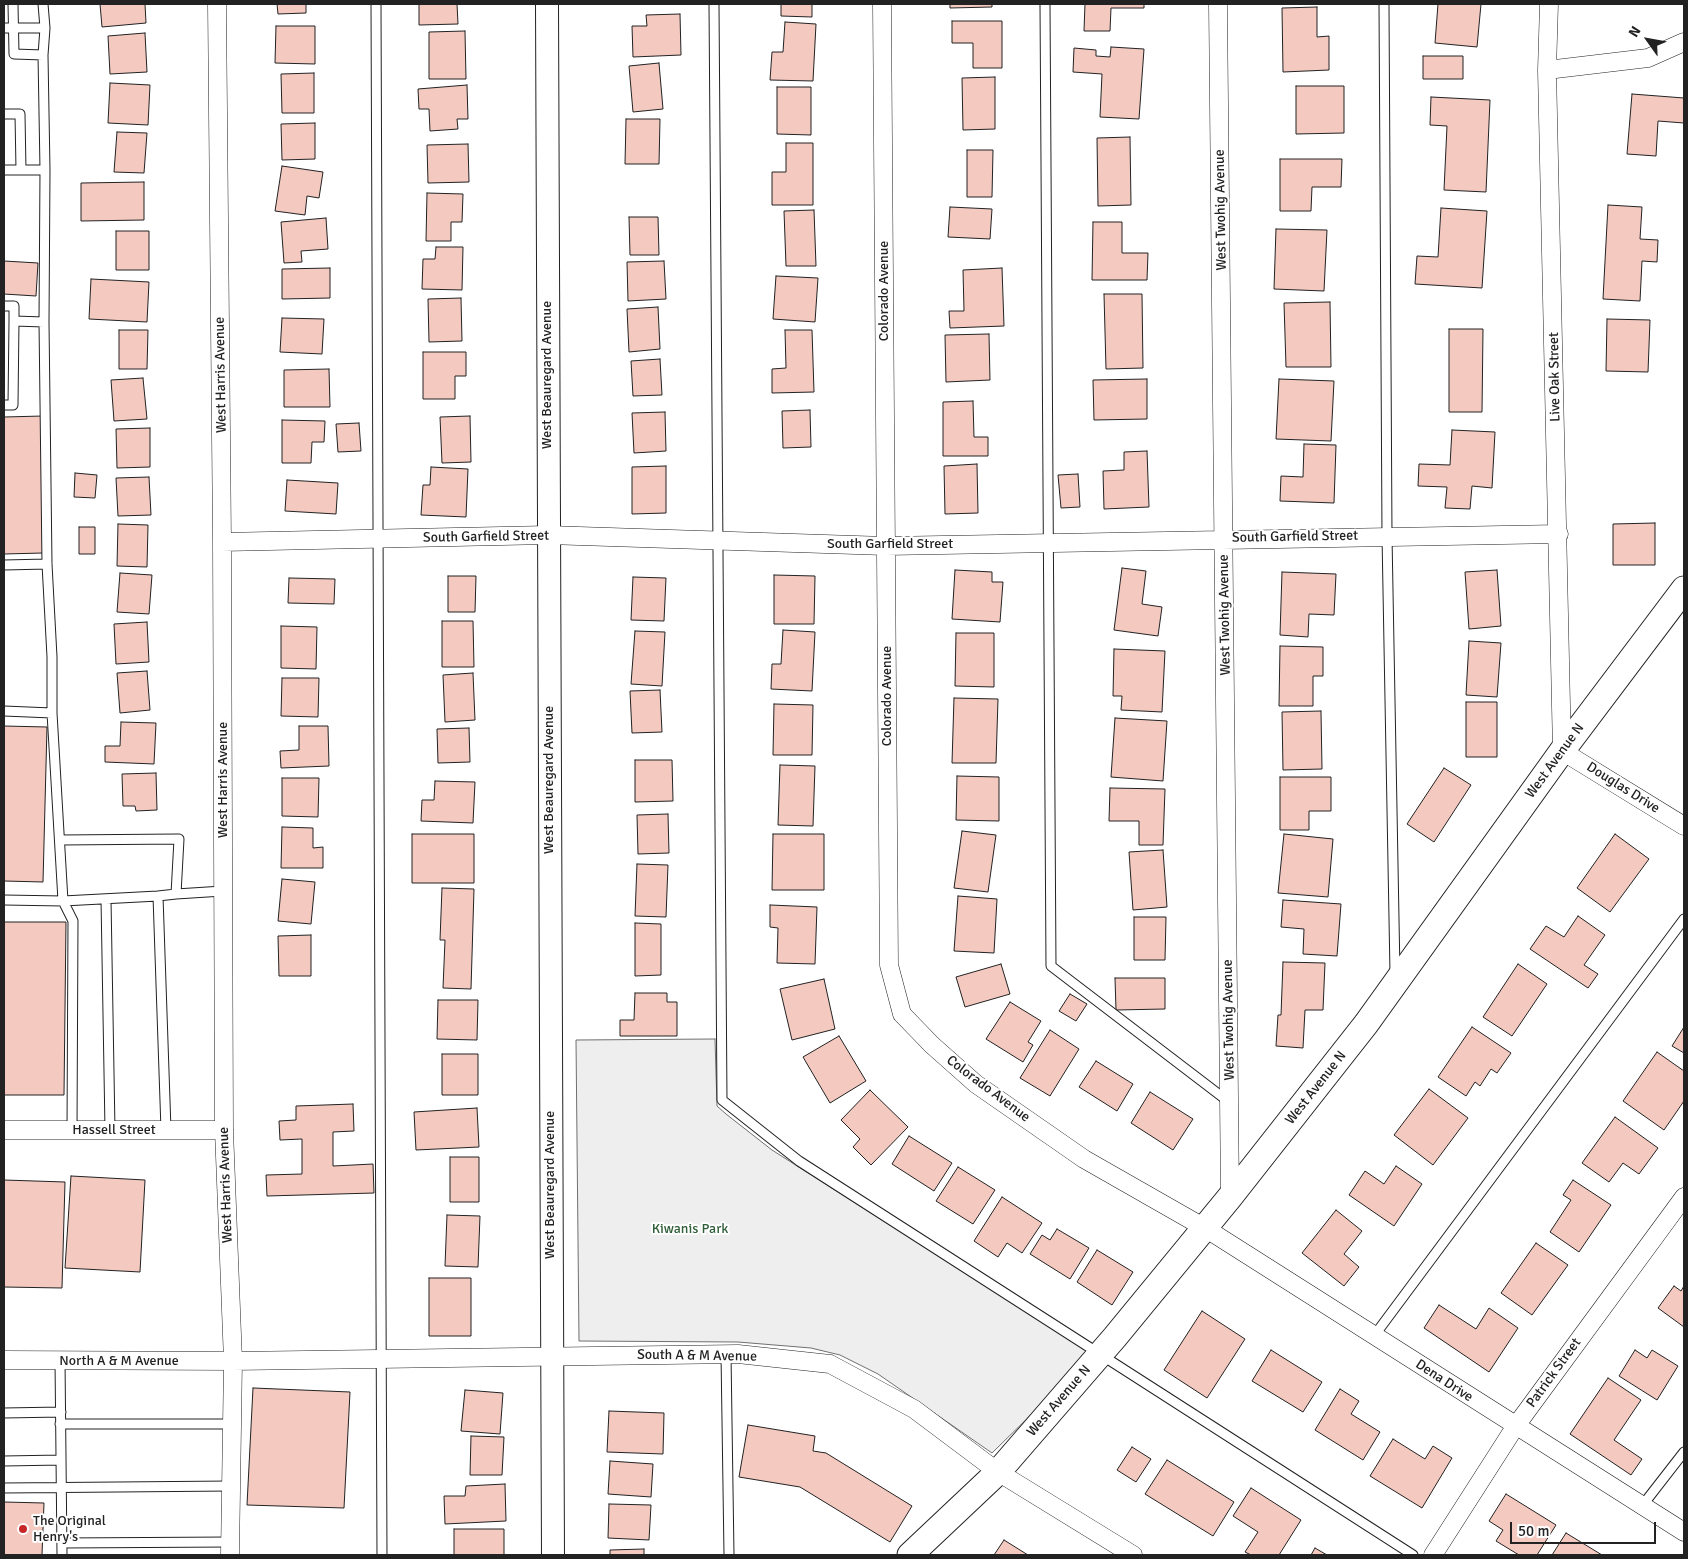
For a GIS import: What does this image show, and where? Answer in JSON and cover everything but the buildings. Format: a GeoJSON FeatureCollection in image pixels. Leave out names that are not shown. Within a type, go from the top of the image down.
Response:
{"type":"FeatureCollection","features":[{"type":"Feature","properties":{"kind":"main road","name":"West Avenue N"},"geometry":{"type":"LineString","coordinates":[[910,1555],[998,1472],[1100,1355],[1230,1197],[1395,984],[1562,751],[1684,589]]}},
{"type":"Feature","properties":{"kind":"street","name":"West Harris Avenue"},"geometry":{"type":"LineString","coordinates":[[217,4],[222,542],[224,1130],[233,1361],[230,1549]]}},
{"type":"Feature","properties":{"kind":"street","name":"West Beauregard Avenue"},"geometry":{"type":"LineString","coordinates":[[547,4],[553,1555]]}},
{"type":"Feature","properties":{"kind":"street","name":"Colorado Avenue"},"geometry":{"type":"LineString","coordinates":[[882,4],[889,965],[902,1014],[932,1045],[976,1084],[1084,1159],[1205,1228]]}},
{"type":"Feature","properties":{"kind":"street","name":"West Twohig Avenue"},"geometry":{"type":"LineString","coordinates":[[1218,4],[1230,1197]]}},
{"type":"Feature","properties":{"kind":"street","name":"Live Oak Street"},"geometry":{"type":"LineString","coordinates":[[1549,4],[1547,70],[1559,534],[1562,751]]}},
{"type":"Feature","properties":{"kind":"street"},"geometry":{"type":"LineString","coordinates":[[1547,70],[1648,58],[1684,42]]}},
{"type":"Feature","properties":{"kind":"street","name":"South Garfield Street"},"geometry":{"type":"LineString","coordinates":[[222,542],[548,535],[886,546],[1224,538],[1559,534]]}},
{"type":"Feature","properties":{"kind":"street","name":"Douglas Drive"},"geometry":{"type":"LineString","coordinates":[[1562,751],[1684,826]]}},
{"type":"Feature","properties":{"kind":"street","name":"Hassell Street"},"geometry":{"type":"LineString","coordinates":[[4,1130],[224,1130]]}},
{"type":"Feature","properties":{"kind":"street","name":"Patrick Street"},"geometry":{"type":"LineString","coordinates":[[1433,1555],[1515,1427],[1684,1197]]}},
{"type":"Feature","properties":{"kind":"street","name":"Dena Drive"},"geometry":{"type":"LineString","coordinates":[[1205,1228],[1515,1427],[1684,1532]]}},
{"type":"Feature","properties":{"kind":"street","name":"South A & M Avenue"},"geometry":{"type":"LineString","coordinates":[[233,1361],[726,1354],[830,1364],[914,1409],[998,1472],[1134,1555]]}},
{"type":"Feature","properties":{"kind":"street","name":"North A & M Avenue"},"geometry":{"type":"LineString","coordinates":[[4,1360],[233,1361]]}},
{"type":"Feature","properties":{"kind":"lane"},"geometry":{"type":"LineString","coordinates":[[13,4],[9,28],[14,54],[43,56]]}},
{"type":"Feature","properties":{"kind":"lane"},"geometry":{"type":"LineString","coordinates":[[43,4],[45,28],[43,56],[47,564],[52,657],[52,713],[63,901],[73,922],[72,1130]]}},
{"type":"Feature","properties":{"kind":"lane"},"geometry":{"type":"LineString","coordinates":[[376,4],[382,1555]]}},
{"type":"Feature","properties":{"kind":"lane"},"geometry":{"type":"LineString","coordinates":[[714,4],[722,1100],[799,1161],[1413,1555]]}},
{"type":"Feature","properties":{"kind":"lane"},"geometry":{"type":"LineString","coordinates":[[1045,4],[1051,966],[1230,1102]]}},
{"type":"Feature","properties":{"kind":"lane"},"geometry":{"type":"LineString","coordinates":[[1384,4],[1387,536],[1395,984]]}},
{"type":"Feature","properties":{"kind":"lane"},"geometry":{"type":"LineString","coordinates":[[9,28],[45,28]]}},
{"type":"Feature","properties":{"kind":"lane"},"geometry":{"type":"LineString","coordinates":[[4,114],[20,114],[21,170]]}},
{"type":"Feature","properties":{"kind":"lane"},"geometry":{"type":"LineString","coordinates":[[4,170],[45,170]]}},
{"type":"Feature","properties":{"kind":"lane"},"geometry":{"type":"LineString","coordinates":[[4,306],[14,306],[13,405],[4,405]]}},
{"type":"Feature","properties":{"kind":"lane"},"geometry":{"type":"LineString","coordinates":[[14,321],[44,322]]}},
{"type":"Feature","properties":{"kind":"lane"},"geometry":{"type":"LineString","coordinates":[[4,565],[47,564]]}},
{"type":"Feature","properties":{"kind":"lane"},"geometry":{"type":"LineString","coordinates":[[4,711],[52,713]]}},
{"type":"Feature","properties":{"kind":"lane"},"geometry":{"type":"LineString","coordinates":[[60,840],[179,839],[176,894]]}},
{"type":"Feature","properties":{"kind":"lane"},"geometry":{"type":"LineString","coordinates":[[4,900],[63,901],[223,891]]}},
{"type":"Feature","properties":{"kind":"lane"},"geometry":{"type":"LineString","coordinates":[[158,896],[166,1130]]}},
{"type":"Feature","properties":{"kind":"lane"},"geometry":{"type":"LineString","coordinates":[[106,899],[110,1130]]}},
{"type":"Feature","properties":{"kind":"lane"},"geometry":{"type":"LineString","coordinates":[[1374,1336],[1684,919]]}},
{"type":"Feature","properties":{"kind":"lane"},"geometry":{"type":"LineString","coordinates":[[726,1354],[729,1555]]}},
{"type":"Feature","properties":{"kind":"lane"},"geometry":{"type":"LineString","coordinates":[[60,1360],[62,1555]]}},
{"type":"Feature","properties":{"kind":"lane"},"geometry":{"type":"LineString","coordinates":[[4,1413],[61,1412]]}},
{"type":"Feature","properties":{"kind":"lane"},"geometry":{"type":"LineString","coordinates":[[60,1424],[232,1424]]}},
{"type":"Feature","properties":{"kind":"lane"},"geometry":{"type":"LineString","coordinates":[[1642,1506],[1684,1452]]}},
{"type":"Feature","properties":{"kind":"lane"},"geometry":{"type":"LineString","coordinates":[[4,1462],[61,1460]]}},
{"type":"Feature","properties":{"kind":"lane"},"geometry":{"type":"LineString","coordinates":[[4,1488],[62,1489],[231,1486]]}},
{"type":"Feature","properties":{"kind":"lane"},"geometry":{"type":"LineString","coordinates":[[62,1543],[230,1549]]}},
{"type":"Feature","properties":{"kind":"green space","name":"Kiwanis Park"},"geometry":{"type":"Polygon","coordinates":[[[715,1039],[717,1106],[726,1114],[772,1150],[1093,1354],[992,1453],[878,1374],[840,1355],[811,1348],[738,1342],[579,1341],[576,1040],[715,1039]]]}},
{"type":"Feature","properties":{"kind":"place","name":"The Original Henry's"},"geometry":{"type":"Point","coordinates":[23,1529]}}]}
